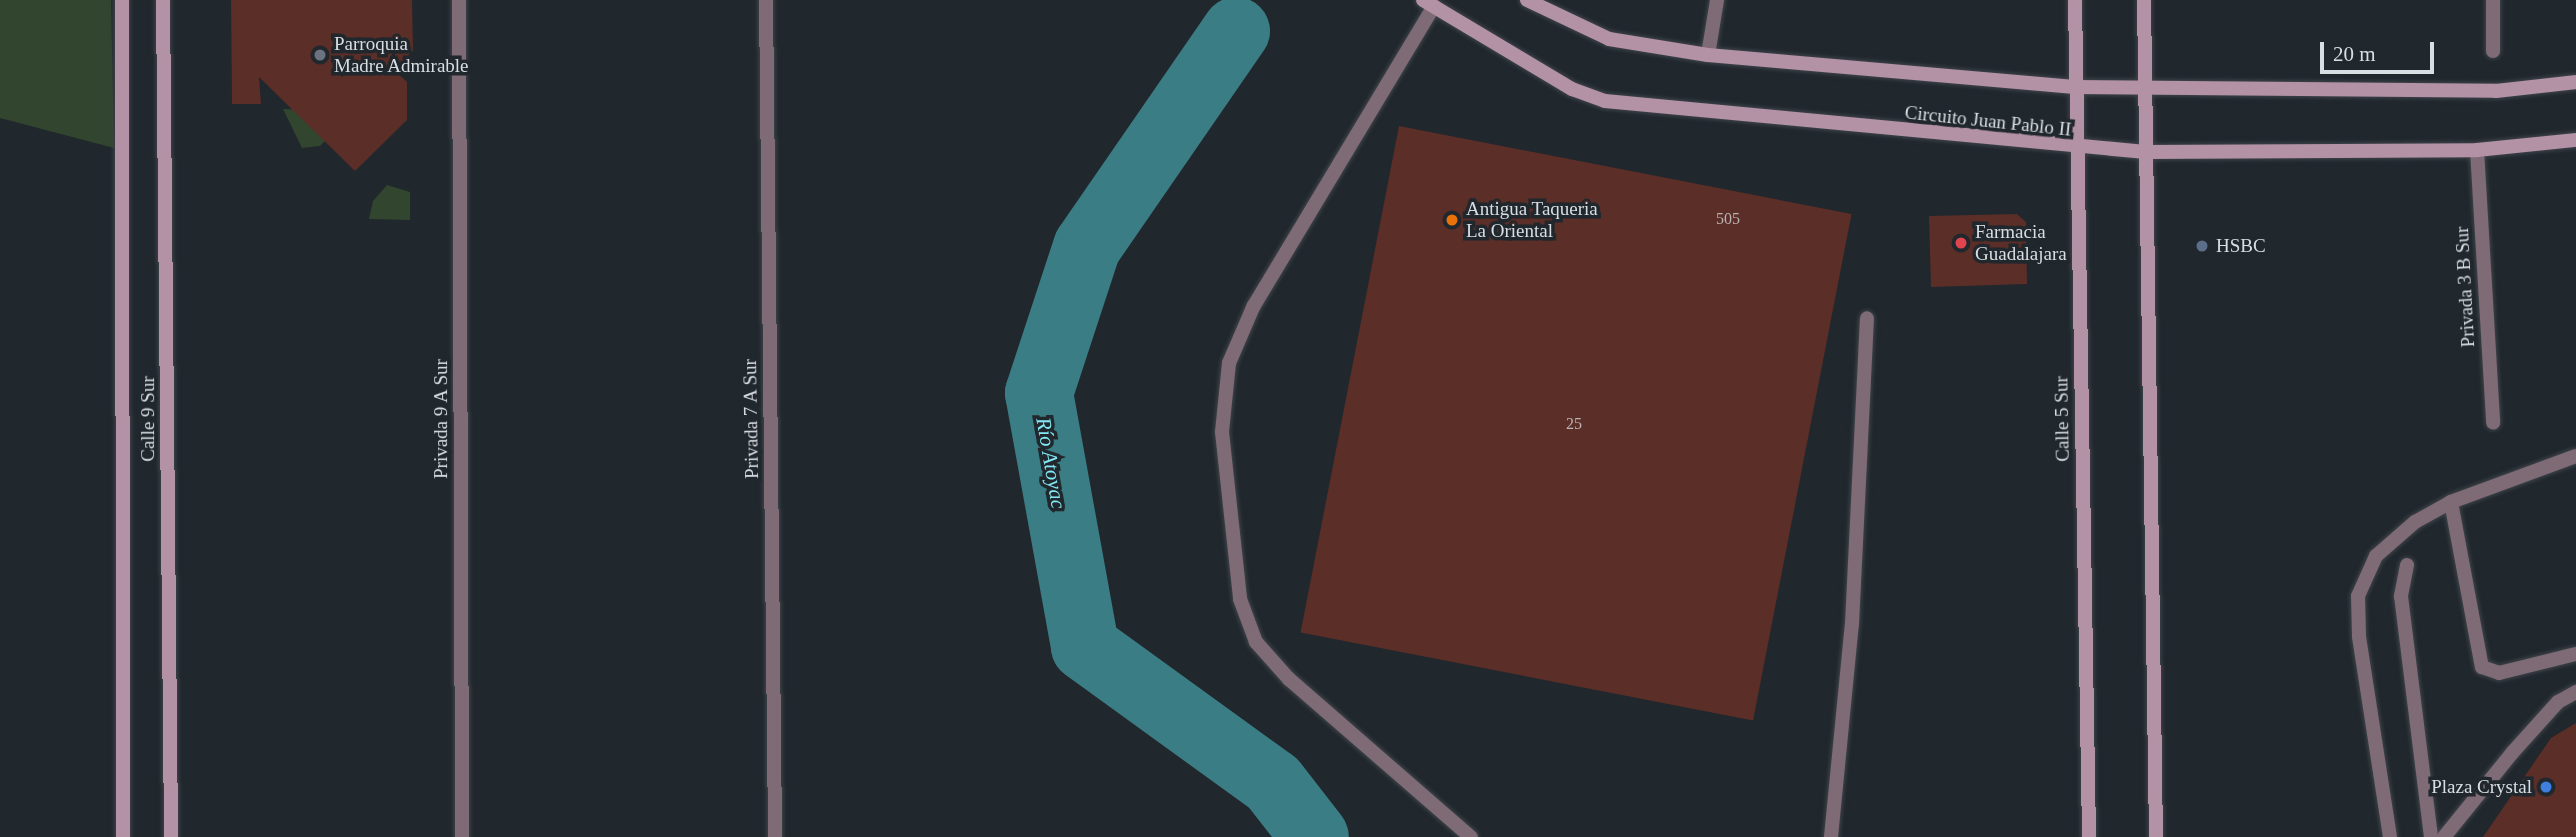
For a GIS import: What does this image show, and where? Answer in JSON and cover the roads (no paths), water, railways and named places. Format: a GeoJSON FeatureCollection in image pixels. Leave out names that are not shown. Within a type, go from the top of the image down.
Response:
{"type":"FeatureCollection","features":[{"type":"Feature","properties":{"kind":"main road","name":"Calle 9 Sur"},"geometry":{"type":"LineString","coordinates":[[122,0],[123,837]]}},
{"type":"Feature","properties":{"kind":"main road","name":"Calle 9 Sur"},"geometry":{"type":"LineString","coordinates":[[163,0],[170,837]]}},
{"type":"Feature","properties":{"kind":"main road","name":"Circuito Juan Pablo II"},"geometry":{"type":"LineString","coordinates":[[1527,0],[1609,39],[1708,55],[2075,87],[2144,91],[2496,90],[2576,82]]}},
{"type":"Feature","properties":{"kind":"main road","name":"Calle 5 Sur"},"geometry":{"type":"LineString","coordinates":[[2076,0],[2076,149],[2090,837]]}},
{"type":"Feature","properties":{"kind":"main road"},"geometry":{"type":"LineString","coordinates":[[2144,0],[2156,837]]}},
{"type":"Feature","properties":{"kind":"main road","name":"Circuito Juan Pablo II"},"geometry":{"type":"LineString","coordinates":[[1428,3],[1572,89],[1605,101],[2076,149],[2146,152],[2477,150],[2576,140]]}},
{"type":"Feature","properties":{"kind":"street","name":"Privada 9 A Sur"},"geometry":{"type":"LineString","coordinates":[[458,0],[462,837]]}},
{"type":"Feature","properties":{"kind":"street","name":"Privada 7 A Sur"},"geometry":{"type":"LineString","coordinates":[[766,0],[775,837]]}},
{"type":"Feature","properties":{"kind":"street"},"geometry":{"type":"LineString","coordinates":[[1708,55],[1717,0]]}},
{"type":"Feature","properties":{"kind":"street"},"geometry":{"type":"LineString","coordinates":[[2493,0],[2493,51]]}},
{"type":"Feature","properties":{"kind":"street"},"geometry":{"type":"LineString","coordinates":[[1428,3],[1254,305],[1229,363],[1222,432],[1240,599],[1256,642],[1289,679],[1471,837]]}},
{"type":"Feature","properties":{"kind":"street","name":"Privada 3 B Sur"},"geometry":{"type":"LineString","coordinates":[[2477,150],[2493,423]]}},
{"type":"Feature","properties":{"kind":"street"},"geometry":{"type":"LineString","coordinates":[[1831,837],[1852,624],[1867,318]]}},
{"type":"Feature","properties":{"kind":"street"},"geometry":{"type":"LineString","coordinates":[[2390,837],[2359,636],[2358,596],[2376,556],[2415,522],[2451,502],[2576,456]]}},
{"type":"Feature","properties":{"kind":"street"},"geometry":{"type":"LineString","coordinates":[[2451,502],[2482,667],[2499,673],[2576,654]]}},
{"type":"Feature","properties":{"kind":"street"},"geometry":{"type":"LineString","coordinates":[[2407,565],[2401,596],[2431,837]]}},
{"type":"Feature","properties":{"kind":"street"},"geometry":{"type":"LineString","coordinates":[[2444,837],[2548,712],[2576,692]]}},
{"type":"Feature","properties":{"kind":"waterway","name":"Río Atoyac"},"geometry":{"type":"LineString","coordinates":[[1236,31],[1087,247],[1039,393],[1085,647],[1273,783],[1315,837]]}},
{"type":"Feature","properties":{"kind":"place","name":"Parroquia Madre Admirable"},"geometry":{"type":"Point","coordinates":[320,55]}},
{"type":"Feature","properties":{"kind":"place","name":"Antigua Taqueria La Oriental"},"geometry":{"type":"Point","coordinates":[1452,220]}},
{"type":"Feature","properties":{"kind":"place","name":"Farmacia Guadalajara"},"geometry":{"type":"Point","coordinates":[1961,243]}},
{"type":"Feature","properties":{"kind":"place","name":"HSBC"},"geometry":{"type":"Point","coordinates":[2202,246]}},
{"type":"Feature","properties":{"kind":"place","name":"Plaza Crystal"},"geometry":{"type":"Point","coordinates":[2546,787]}}]}
